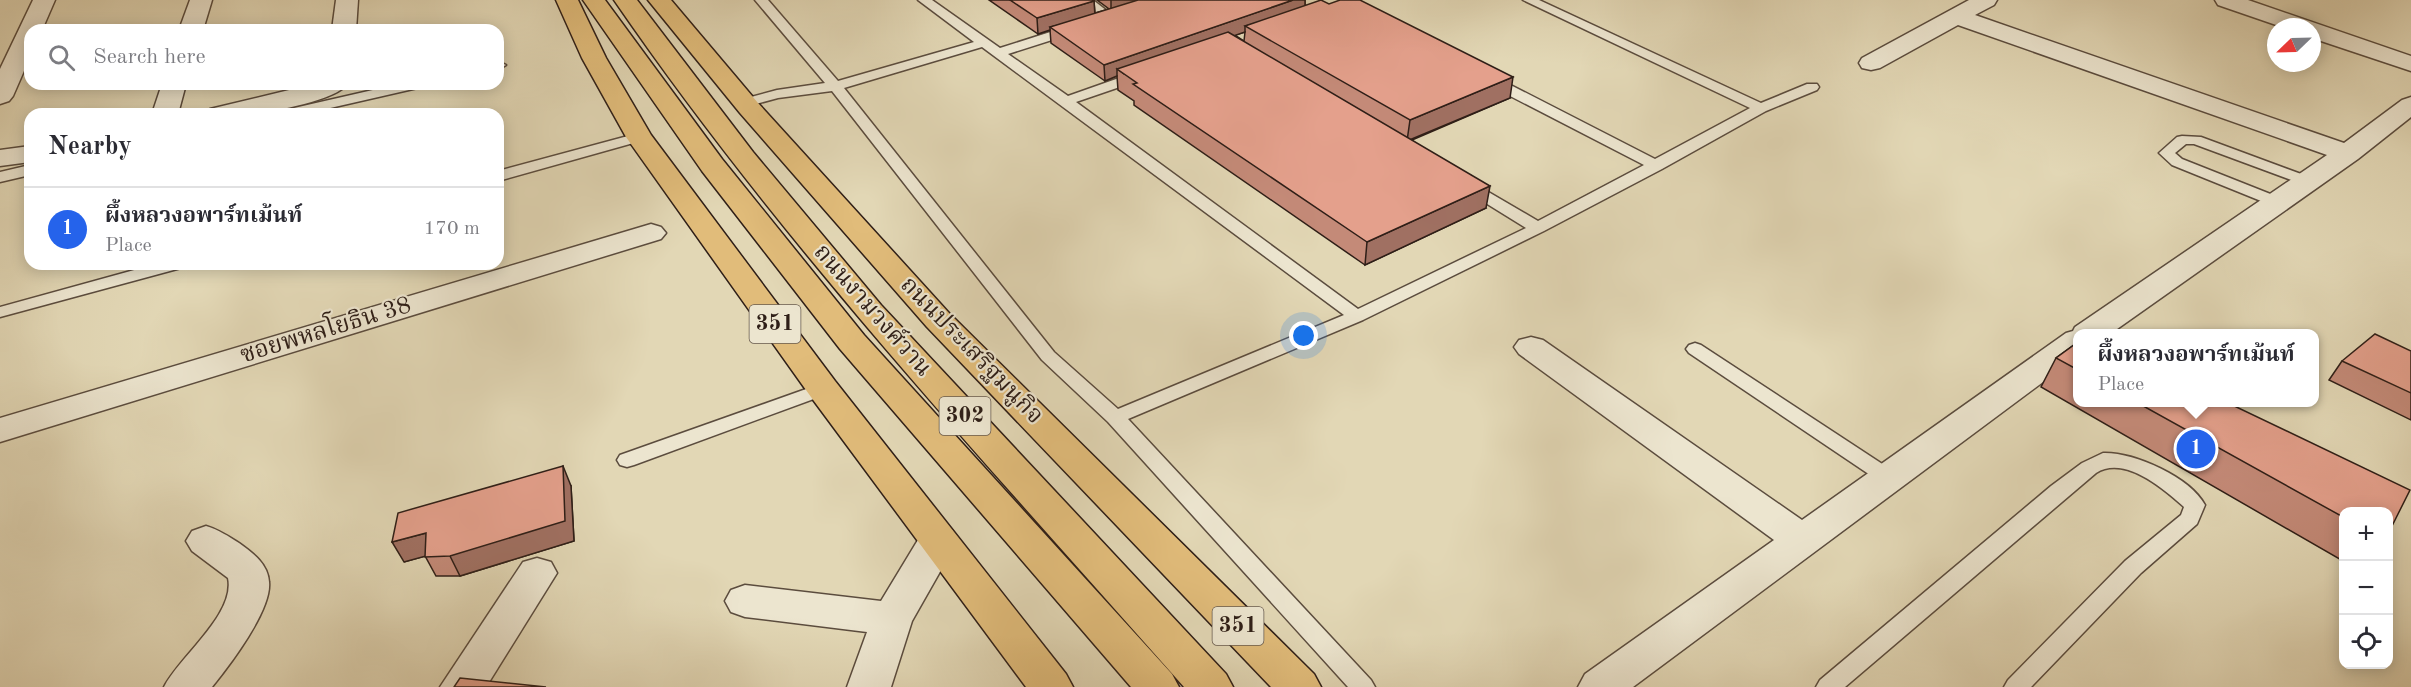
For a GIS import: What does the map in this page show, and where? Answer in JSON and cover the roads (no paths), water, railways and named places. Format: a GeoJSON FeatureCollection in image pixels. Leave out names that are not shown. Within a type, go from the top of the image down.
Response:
{"type":"FeatureCollection","features":[{"type":"Feature","properties":{"kind":"main road","name":"351"},"geometry":{"type":"LineString","coordinates":[[567,0],[594,58],[639,137],[823,389],[1051,687]]}},
{"type":"Feature","properties":{"kind":"main road","name":"ถนนงามวงศ์วาน"},"geometry":{"type":"LineString","coordinates":[[594,0],[712,165],[852,342],[1157,687]]}},
{"type":"Feature","properties":{"kind":"main road","name":"ถนนงามวงศ์วาน"},"geometry":{"type":"LineString","coordinates":[[625,0],[742,158],[870,312],[1210,687]]}},
{"type":"Feature","properties":{"kind":"main road","name":"ถนนประเสริฐมนูกิจ"},"geometry":{"type":"LineString","coordinates":[[659,0],[745,103],[938,320],[1287,679]]}},
{"type":"Feature","properties":{"kind":"main road"},"geometry":{"type":"LineString","coordinates":[[1008,631],[1024,687]]}},
{"type":"Feature","properties":{"kind":"street"},"geometry":{"type":"LineString","coordinates":[[33,24],[44,0]]}},
{"type":"Feature","properties":{"kind":"street"},"geometry":{"type":"LineString","coordinates":[[193,24],[201,0]]}},
{"type":"Feature","properties":{"kind":"street"},"geometry":{"type":"LineString","coordinates":[[345,24],[347,0]]}},
{"type":"Feature","properties":{"kind":"street"},"geometry":{"type":"LineString","coordinates":[[1871,63],[1986,0]]}},
{"type":"Feature","properties":{"kind":"street"},"geometry":{"type":"LineString","coordinates":[[2226,0],[2278,18]]}},
{"type":"Feature","properties":{"kind":"street"},"geometry":{"type":"LineString","coordinates":[[1955,16],[2348,153]]}},
{"type":"Feature","properties":{"kind":"street"},"geometry":{"type":"LineString","coordinates":[[2321,33],[2411,64]]}},
{"type":"Feature","properties":{"kind":"street"},"geometry":{"type":"LineString","coordinates":[[0,96],[24,43]]}},
{"type":"Feature","properties":{"kind":"street"},"geometry":{"type":"LineString","coordinates":[[167,108],[172,90]]}},
{"type":"Feature","properties":{"kind":"street"},"geometry":{"type":"LineString","coordinates":[[246,108],[322,90]]}},
{"type":"Feature","properties":{"kind":"street"},"geometry":{"type":"LineString","coordinates":[[2093,329],[2348,153],[2411,105]]}},
{"type":"Feature","properties":{"kind":"street"},"geometry":{"type":"LineString","coordinates":[[0,158],[24,155]]}},
{"type":"Feature","properties":{"kind":"street","name":"ซอยพหลโยธิน 38"},"geometry":{"type":"LineString","coordinates":[[0,430],[651,232]]}},
{"type":"Feature","properties":{"kind":"street"},"geometry":{"type":"LineString","coordinates":[[1600,687],[2073,344]]}},
{"type":"Feature","properties":{"kind":"street"},"geometry":{"type":"LineString","coordinates":[[1532,347],[1803,540]]}},
{"type":"Feature","properties":{"kind":"street"},"geometry":{"type":"LineString","coordinates":[[869,687],[892,619],[938,540]]}},
{"type":"Feature","properties":{"kind":"street"},"geometry":{"type":"LineString","coordinates":[[186,687],[209,661],[236,621],[250,588],[247,573],[206,541]]}},
{"type":"Feature","properties":{"kind":"street"},"geometry":{"type":"LineString","coordinates":[[462,687],[537,573]]}},
{"type":"Feature","properties":{"kind":"street"},"geometry":{"type":"LineString","coordinates":[[745,601],[892,619]]}},
{"type":"Feature","properties":{"kind":"lane"},"geometry":{"type":"LineString","coordinates":[[761,0],[835,86],[1048,356],[1115,417],[1363,687]]}},
{"type":"Feature","properties":{"kind":"lane"},"geometry":{"type":"LineString","coordinates":[[924,0],[1066,101],[1357,316]]}},
{"type":"Feature","properties":{"kind":"lane"},"geometry":{"type":"LineString","coordinates":[[996,53],[1104,20],[1085,0]]}},
{"type":"Feature","properties":{"kind":"lane"},"geometry":{"type":"LineString","coordinates":[[1529,0],[1761,108]]}},
{"type":"Feature","properties":{"kind":"lane"},"geometry":{"type":"LineString","coordinates":[[745,103],[777,94],[835,86],[983,43]]}},
{"type":"Feature","properties":{"kind":"lane"},"geometry":{"type":"LineString","coordinates":[[1066,101],[1153,71]]}},
{"type":"Feature","properties":{"kind":"lane"},"geometry":{"type":"LineString","coordinates":[[1479,74],[1657,166]]}},
{"type":"Feature","properties":{"kind":"lane"},"geometry":{"type":"LineString","coordinates":[[1115,417],[1357,316],[1538,228],[1761,108],[1812,87]]}},
{"type":"Feature","properties":{"kind":"lane"},"geometry":{"type":"LineString","coordinates":[[312,108],[391,90]]}},
{"type":"Feature","properties":{"kind":"lane"},"geometry":{"type":"LineString","coordinates":[[504,174],[639,137]]}},
{"type":"Feature","properties":{"kind":"lane"},"geometry":{"type":"LineString","coordinates":[[2277,202],[2177,162],[2166,153],[2182,140],[2196,140],[2307,181]]}},
{"type":"Feature","properties":{"kind":"lane"},"geometry":{"type":"LineString","coordinates":[[0,177],[24,171]]}},
{"type":"Feature","properties":{"kind":"lane"},"geometry":{"type":"LineString","coordinates":[[1456,179],[1538,228]]}},
{"type":"Feature","properties":{"kind":"lane"},"geometry":{"type":"LineString","coordinates":[[0,312],[153,270]]}},
{"type":"Feature","properties":{"kind":"lane"},"geometry":{"type":"LineString","coordinates":[[1695,349],[1889,478]]}},
{"type":"Feature","properties":{"kind":"lane"},"geometry":{"type":"LineString","coordinates":[[627,459],[823,389]]}},
{"type":"Feature","properties":{"kind":"lane"},"geometry":{"type":"LineString","coordinates":[[1828,687],[2052,497],[2099,460],[2115,459],[2134,466],[2178,489],[2194,505],[2190,519],[2133,567],[2016,687]]}},
{"type":"Feature","properties":{"kind":"place","name":"ผึ้งหลวงอพาร์ทเม้นท์"},"geometry":{"type":"Point","coordinates":[2196,449]}}]}
